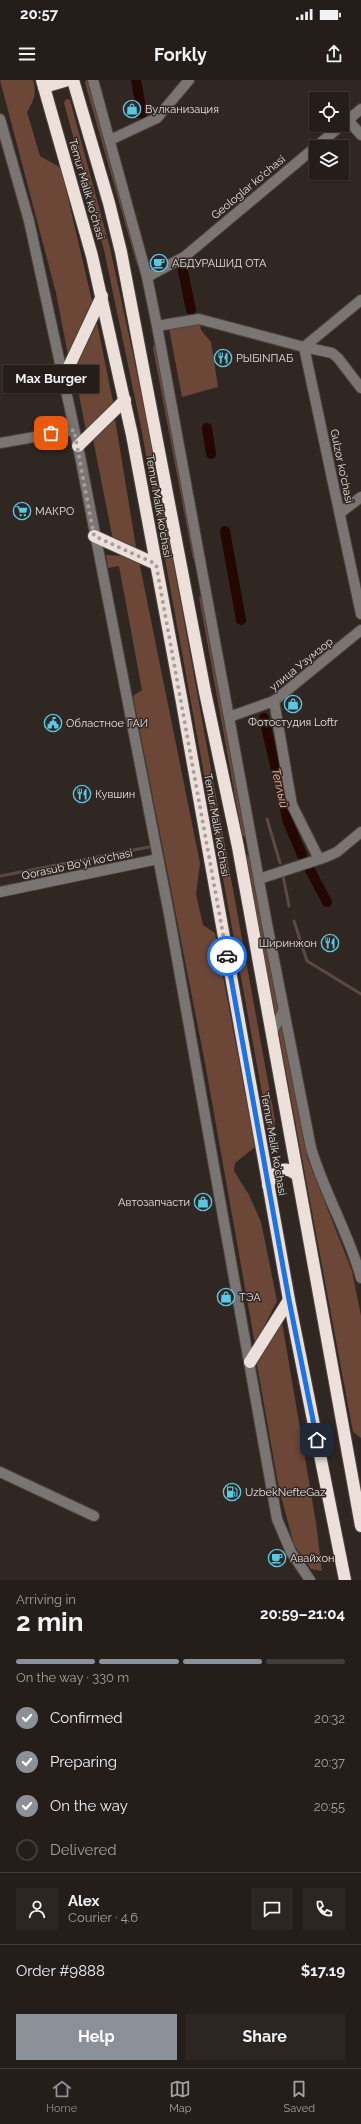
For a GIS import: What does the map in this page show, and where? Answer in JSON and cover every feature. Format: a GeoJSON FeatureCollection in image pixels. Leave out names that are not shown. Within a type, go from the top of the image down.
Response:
{"type":"FeatureCollection","features":[{"type":"Feature","properties":{"kind":"highway"},"geometry":{"type":"LineString","coordinates":[[43,84],[68,80]]}},
{"type":"Feature","properties":{"kind":"highway","name":"Temur Malik ko'chasi"},"geometry":{"type":"LineString","coordinates":[[73,80],[109,203],[121,252],[203,684],[236,840],[361,1526]]}},
{"type":"Feature","properties":{"kind":"highway","name":"Temur Malik ko'chasi"},"geometry":{"type":"LineString","coordinates":[[43,84],[102,296],[125,400],[182,697],[289,1300],[345,1580]]}},
{"type":"Feature","properties":{"kind":"highway"},"geometry":{"type":"LineString","coordinates":[[64,377],[102,296]]}},
{"type":"Feature","properties":{"kind":"highway"},"geometry":{"type":"LineString","coordinates":[[78,446],[125,400]]}},
{"type":"Feature","properties":{"kind":"highway"},"geometry":{"type":"LineString","coordinates":[[94,536],[156,564]]}},
{"type":"Feature","properties":{"kind":"highway"},"geometry":{"type":"LineString","coordinates":[[268,1185],[271,1177],[280,1170],[288,1169],[296,1175]]}},
{"type":"Feature","properties":{"kind":"highway"},"geometry":{"type":"LineString","coordinates":[[250,1362],[289,1300]]}},
{"type":"Feature","properties":{"kind":"street"},"geometry":{"type":"LineString","coordinates":[[93,80],[147,277],[259,879],[314,1160],[324,1190],[350,1245],[361,1278]]}},
{"type":"Feature","properties":{"kind":"street"},"geometry":{"type":"LineString","coordinates":[[110,140],[157,118],[189,80]]}},
{"type":"Feature","properties":{"kind":"street","name":"Geologlar ko'chasi"},"geometry":{"type":"LineString","coordinates":[[349,119],[361,109]]}},
{"type":"Feature","properties":{"kind":"street"},"geometry":{"type":"LineString","coordinates":[[0,120],[29,220],[78,446],[94,536],[158,859],[250,1362],[277,1519],[291,1552],[310,1580]]}},
{"type":"Feature","properties":{"kind":"street"},"geometry":{"type":"LineString","coordinates":[[349,121],[361,136]]}},
{"type":"Feature","properties":{"kind":"street","name":"Geologlar ko'chasi"},"geometry":{"type":"LineString","coordinates":[[147,277],[184,256],[334,132]]}},
{"type":"Feature","properties":{"kind":"street"},"geometry":{"type":"LineString","coordinates":[[304,347],[361,300]]}},
{"type":"Feature","properties":{"kind":"street"},"geometry":{"type":"LineString","coordinates":[[157,326],[199,319],[332,353],[338,358],[361,388]]}},
{"type":"Feature","properties":{"kind":"street","name":"Gulzor ko'chasi"},"geometry":{"type":"LineString","coordinates":[[304,347],[361,614]]}},
{"type":"Feature","properties":{"kind":"street"},"geometry":{"type":"LineString","coordinates":[[0,443],[74,430]]}},
{"type":"Feature","properties":{"kind":"street"},"geometry":{"type":"LineString","coordinates":[[340,513],[361,497]]}},
{"type":"Feature","properties":{"kind":"street","name":"улица Узумзор"},"geometry":{"type":"LineString","coordinates":[[229,717],[274,701],[361,630]]}},
{"type":"Feature","properties":{"kind":"street"},"geometry":{"type":"LineString","coordinates":[[274,701],[292,805],[319,859]]}},
{"type":"Feature","properties":{"kind":"street"},"geometry":{"type":"LineString","coordinates":[[259,879],[337,852],[361,832]]}},
{"type":"Feature","properties":{"kind":"street"},"geometry":{"type":"LineString","coordinates":[[236,840],[254,852]]}},
{"type":"Feature","properties":{"kind":"street","name":"Qorasub Bo'yi ko'chasi"},"geometry":{"type":"LineString","coordinates":[[0,892],[158,859]]}},
{"type":"Feature","properties":{"kind":"street"},"geometry":{"type":"LineString","coordinates":[[271,1034],[284,1010]]}},
{"type":"Feature","properties":{"kind":"street"},"geometry":{"type":"LineString","coordinates":[[0,1472],[94,1516]]}},
{"type":"Feature","properties":{"kind":"shaded area"},"geometry":{"type":"Polygon","coordinates":[[[0,80],[33,80],[35,89],[34,96],[27,112],[40,156],[61,168],[93,305],[68,355],[56,293],[0,80]]]}},
{"type":"Feature","properties":{"kind":"shaded area"},"geometry":{"type":"Polygon","coordinates":[[[86,80],[88,80],[140,264],[137,265],[85,83],[86,80]]]}},
{"type":"Feature","properties":{"kind":"shaded area"},"geometry":{"type":"Polygon","coordinates":[[[66,99],[70,100],[110,248],[149,429],[275,1120],[272,1148],[141,427],[104,250],[64,103],[66,99]]]}},
{"type":"Feature","properties":{"kind":"shaded area"},"geometry":{"type":"Polygon","coordinates":[[[97,323],[113,402],[86,431],[74,369],[97,323]]]}},
{"type":"Feature","properties":{"kind":"shaded area"},"geometry":{"type":"Polygon","coordinates":[[[200,324],[201,330],[211,342],[218,387],[182,397],[169,328],[200,324]]]}},
{"type":"Feature","properties":{"kind":"shaded area"},"geometry":{"type":"Polygon","coordinates":[[[156,337],[198,558],[193,559],[153,348],[156,337]]]}},
{"type":"Feature","properties":{"kind":"shaded area"},"geometry":{"type":"Polygon","coordinates":[[[115,419],[136,547],[113,540],[93,439],[115,419]]]}},
{"type":"Feature","properties":{"kind":"shaded area"},"geometry":{"type":"Polygon","coordinates":[[[106,555],[123,556],[139,561],[200,863],[196,894],[203,925],[215,933],[255,1147],[235,1163],[234,1171],[249,1195],[261,1222],[277,1301],[255,1344],[205,1063],[133,696],[142,690],[119,566],[108,568],[106,555]]]}},
{"type":"Feature","properties":{"kind":"shaded area"},"geometry":{"type":"Polygon","coordinates":[[[199,597],[204,597],[249,841],[242,835],[199,597]]]}},
{"type":"Feature","properties":{"kind":"shaded area"},"geometry":{"type":"Polygon","coordinates":[[[245,853],[252,859],[280,1006],[275,1015],[245,853]]]}},
{"type":"Feature","properties":{"kind":"shaded area"},"geometry":{"type":"Polygon","coordinates":[[[283,1021],[307,1157],[352,1271],[361,1316],[361,1438],[353,1432],[278,1029],[283,1021]]]}},
{"type":"Feature","properties":{"kind":"shaded area"},"geometry":{"type":"Polygon","coordinates":[[[282,1322],[316,1523],[322,1571],[311,1569],[294,1545],[279,1489],[256,1359],[282,1322]]]}},
{"type":"Feature","properties":{"kind":"waterway","name":"Теплый"},"geometry":{"type":"LineString","coordinates":[[136,80],[142,114]]}},
{"type":"Feature","properties":{"kind":"waterway","name":"Теплый"},"geometry":{"type":"LineString","coordinates":[[183,271],[191,310]]}},
{"type":"Feature","properties":{"kind":"waterway","name":"Теплый"},"geometry":{"type":"LineString","coordinates":[[207,428],[211,454]]}},
{"type":"Feature","properties":{"kind":"waterway","name":"Теплый"},"geometry":{"type":"LineString","coordinates":[[225,531],[241,620]]}},
{"type":"Feature","properties":{"kind":"waterway","name":"Теплый"},"geometry":{"type":"LineString","coordinates":[[264,718],[288,822],[302,855]]}},
{"type":"Feature","properties":{"kind":"waterway"},"geometry":{"type":"LineString","coordinates":[[267,819],[280,863]]}},
{"type":"Feature","properties":{"kind":"waterway"},"geometry":{"type":"LineString","coordinates":[[0,876],[149,847]]}},
{"type":"Feature","properties":{"kind":"waterway","name":"Теплый"},"geometry":{"type":"LineString","coordinates":[[310,870],[327,902]]}},
{"type":"Feature","properties":{"kind":"waterway"},"geometry":{"type":"LineString","coordinates":[[283,876],[289,906]]}},
{"type":"Feature","properties":{"kind":"waterway"},"geometry":{"type":"LineString","coordinates":[[294,921],[307,961],[361,994]]}},
{"type":"Feature","properties":{"kind":"way so far"},"geometry":{"type":"LineString","coordinates":[[51,433],[74,430],[94,536],[156,564],[182,697],[227,956]]}},
{"type":"Feature","properties":{"kind":"place","name":"Вулканизация"},"geometry":{"type":"Point","coordinates":[132,109]}},
{"type":"Feature","properties":{"kind":"place","name":"АБДУРАШИД ОТА"},"geometry":{"type":"Point","coordinates":[159,263]}},
{"type":"Feature","properties":{"kind":"place","name":"РЫБINПАБ"},"geometry":{"type":"Point","coordinates":[223,358]}},
{"type":"Feature","properties":{"kind":"place","name":"Max Burger"},"geometry":{"type":"Point","coordinates":[51,433]}},
{"type":"Feature","properties":{"kind":"place","name":"МАКРО"},"geometry":{"type":"Point","coordinates":[22,511]}},
{"type":"Feature","properties":{"kind":"place","name":"Фотостудия Loftr"},"geometry":{"type":"Point","coordinates":[293,704]}},
{"type":"Feature","properties":{"kind":"place","name":"Областное ГАИ"},"geometry":{"type":"Point","coordinates":[53,723]}},
{"type":"Feature","properties":{"kind":"place","name":"Кувшин"},"geometry":{"type":"Point","coordinates":[82,794]}},
{"type":"Feature","properties":{"kind":"place","name":"Ширинжон"},"geometry":{"type":"Point","coordinates":[330,943]}},
{"type":"Feature","properties":{"kind":"place","name":"Автозапчасти"},"geometry":{"type":"Point","coordinates":[203,1202]}},
{"type":"Feature","properties":{"kind":"place","name":"ТЭА"},"geometry":{"type":"Point","coordinates":[226,1297]}},
{"type":"Feature","properties":{"kind":"place","name":"UzbekNefteGaz"},"geometry":{"type":"Point","coordinates":[232,1492]}},
{"type":"Feature","properties":{"kind":"place","name":"Авайхон"},"geometry":{"type":"Point","coordinates":[277,1558]}},
{"type":"Feature","properties":{"kind":"route"},"geometry":{"type":"LineString","coordinates":[[227,956],[289,1300],[317,1440]]}}]}
